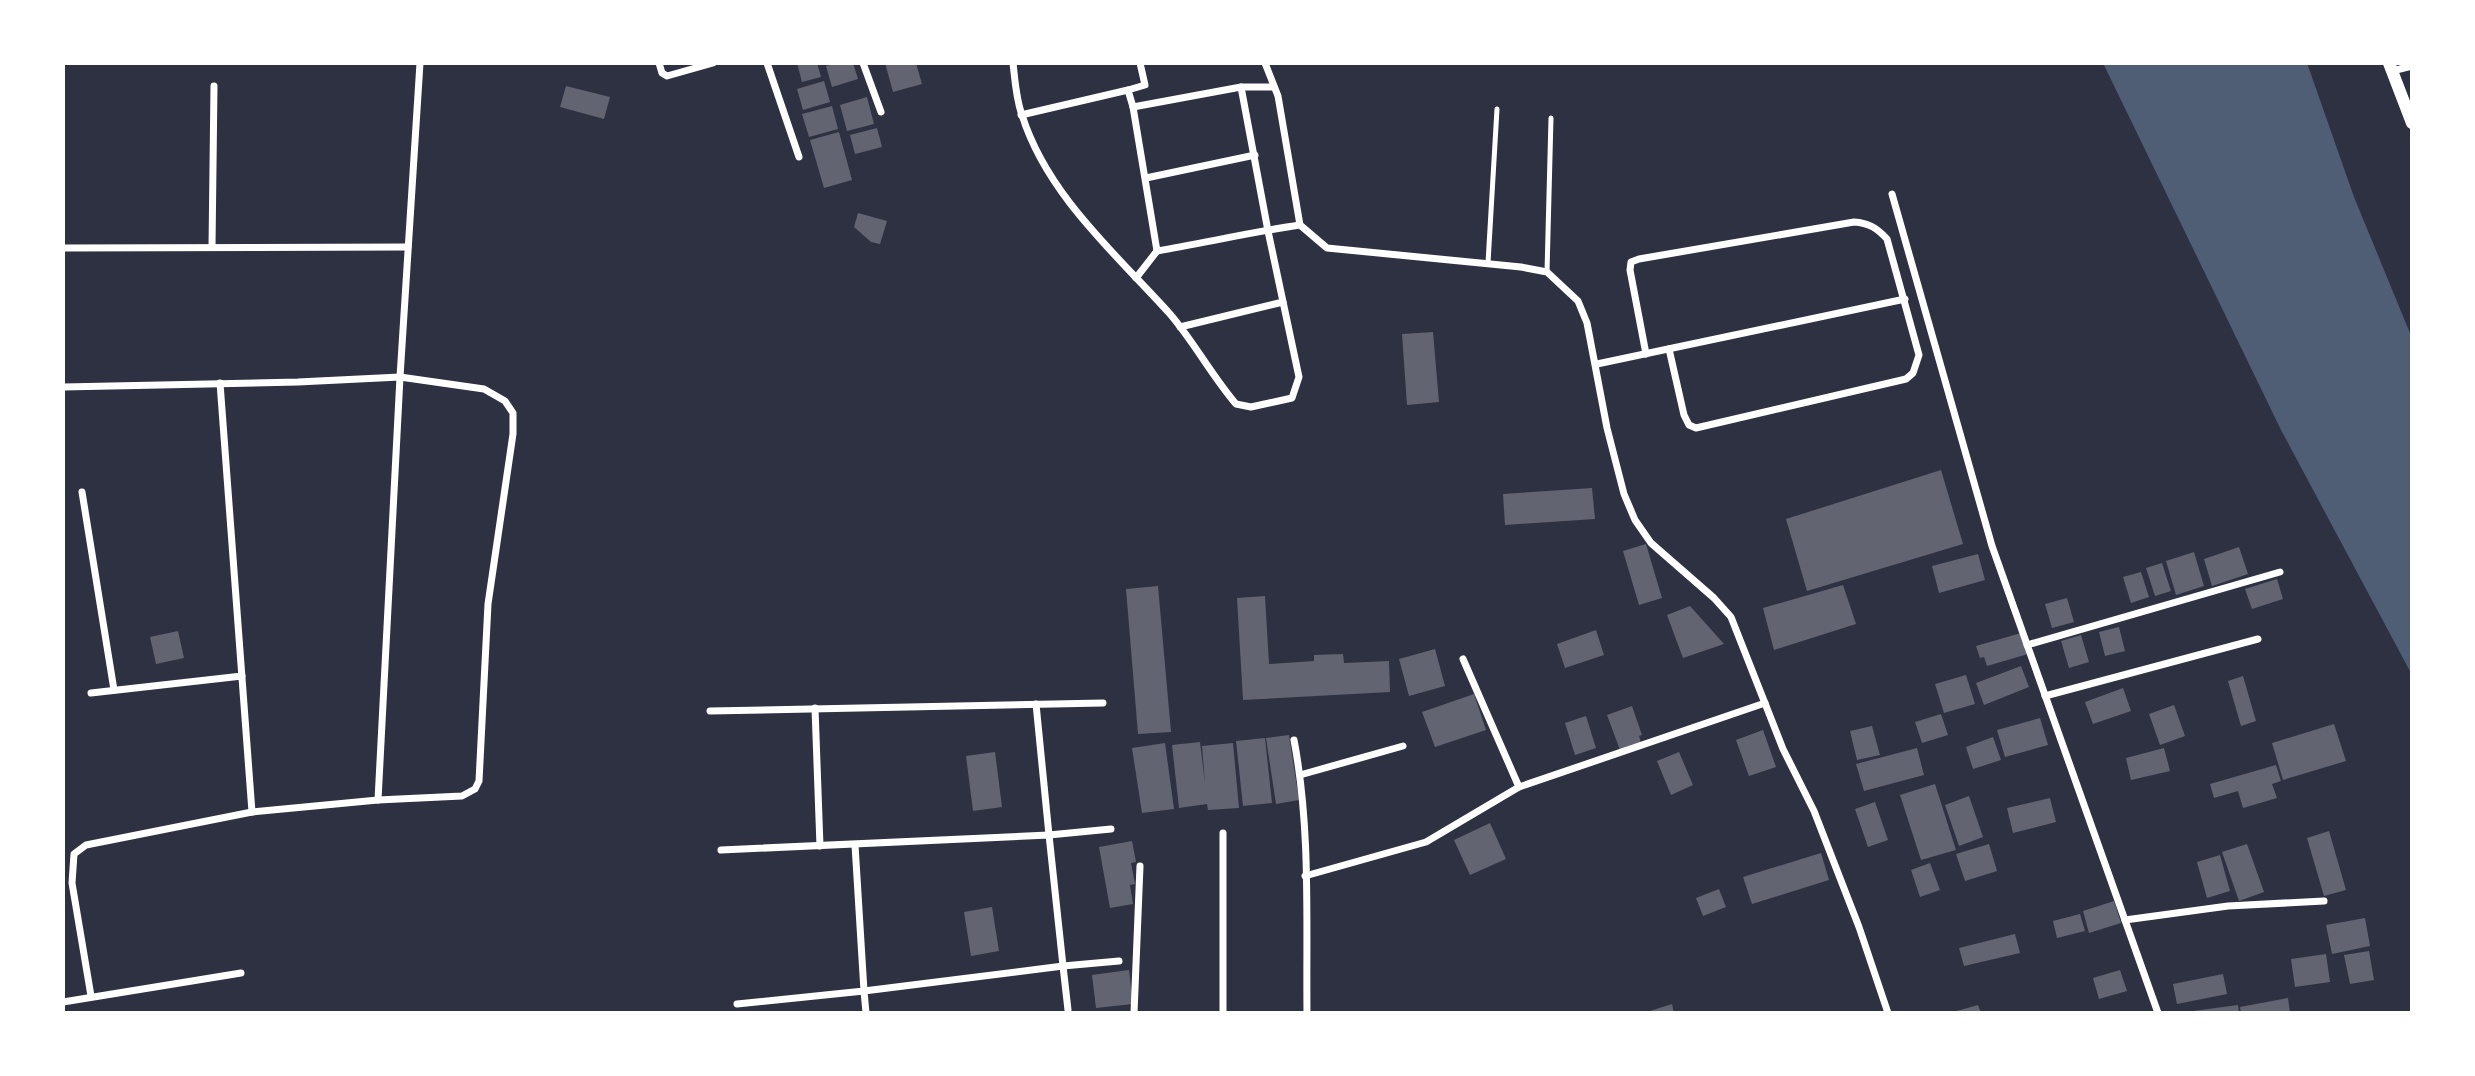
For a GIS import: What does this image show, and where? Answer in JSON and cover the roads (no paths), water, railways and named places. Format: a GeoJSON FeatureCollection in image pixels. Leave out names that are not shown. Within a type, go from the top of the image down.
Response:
{"type":"FeatureCollection","features":[{"type":"Feature","properties":{"kind":"street"},"geometry":{"type":"LineString","coordinates":[[378,800],[400,377],[420,63]]}},
{"type":"Feature","properties":{"kind":"street"},"geometry":{"type":"LineString","coordinates":[[659,63],[662,73],[667,76],[713,63]]}},
{"type":"Feature","properties":{"kind":"street"},"geometry":{"type":"LineString","coordinates":[[767,63],[799,157]]}},
{"type":"Feature","properties":{"kind":"street"},"geometry":{"type":"LineString","coordinates":[[863,63],[881,112]]}},
{"type":"Feature","properties":{"kind":"street"},"geometry":{"type":"LineString","coordinates":[[1013,63],[1021,115],[1038,153],[1058,186],[1089,226],[1180,327],[1236,404],[1251,407],[1292,398],[1299,377],[1241,87]]}},
{"type":"Feature","properties":{"kind":"street"},"geometry":{"type":"LineString","coordinates":[[1021,115],[1145,85],[1140,63]]}},
{"type":"Feature","properties":{"kind":"street"},"geometry":{"type":"LineString","coordinates":[[1265,63],[1278,96],[1300,225],[1327,248],[1488,263],[1547,272],[1578,301],[1587,323],[1597,364],[1607,428],[1634,520],[1651,543],[1714,598],[1731,617],[1783,749],[1814,811],[1859,927],[1888,1013]]}},
{"type":"Feature","properties":{"kind":"street"},"geometry":{"type":"LineString","coordinates":[[2412,66],[2390,67],[2412,123]]}},
{"type":"Feature","properties":{"kind":"street"},"geometry":{"type":"LineString","coordinates":[[212,247],[214,86]]}},
{"type":"Feature","properties":{"kind":"street"},"geometry":{"type":"LineString","coordinates":[[1133,107],[1241,87],[1274,87]]}},
{"type":"Feature","properties":{"kind":"street"},"geometry":{"type":"LineString","coordinates":[[1128,90],[1146,178],[1157,251]]}},
{"type":"Feature","properties":{"kind":"street"},"geometry":{"type":"LineString","coordinates":[[1146,178],[1255,155]]}},
{"type":"Feature","properties":{"kind":"street"},"geometry":{"type":"LineString","coordinates":[[1892,194],[1992,546],[2158,1013]]}},
{"type":"Feature","properties":{"kind":"street"},"geometry":{"type":"LineString","coordinates":[[1646,354],[1630,270],[1631,262],[1854,222],[1865,223],[1878,229],[1887,239],[1919,355],[1913,373],[1906,379],[1696,428],[1689,425],[1685,415],[1669,349]]}},
{"type":"Feature","properties":{"kind":"street"},"geometry":{"type":"LineString","coordinates":[[1136,278],[1157,251],[1300,225]]}},
{"type":"Feature","properties":{"kind":"street"},"geometry":{"type":"LineString","coordinates":[[63,248],[408,247]]}},
{"type":"Feature","properties":{"kind":"street"},"geometry":{"type":"LineString","coordinates":[[1597,364],[1905,299]]}},
{"type":"Feature","properties":{"kind":"street"},"geometry":{"type":"LineString","coordinates":[[1180,327],[1283,302]]}},
{"type":"Feature","properties":{"kind":"street"},"geometry":{"type":"LineString","coordinates":[[63,387],[400,377],[484,389],[505,401],[513,413],[513,434],[488,604],[479,781],[475,789],[462,796],[378,800],[252,812],[86,845],[74,855],[72,883],[91,996]]}},
{"type":"Feature","properties":{"kind":"street"},"geometry":{"type":"LineString","coordinates":[[220,383],[252,812]]}},
{"type":"Feature","properties":{"kind":"street"},"geometry":{"type":"LineString","coordinates":[[82,492],[114,690]]}},
{"type":"Feature","properties":{"kind":"street"},"geometry":{"type":"LineString","coordinates":[[2027,645],[2280,572]]}},
{"type":"Feature","properties":{"kind":"street"},"geometry":{"type":"LineString","coordinates":[[2045,696],[2258,639]]}},
{"type":"Feature","properties":{"kind":"street"},"geometry":{"type":"LineString","coordinates":[[1463,659],[1519,787]]}},
{"type":"Feature","properties":{"kind":"street"},"geometry":{"type":"LineString","coordinates":[[91,693],[242,676]]}},
{"type":"Feature","properties":{"kind":"street"},"geometry":{"type":"LineString","coordinates":[[710,711],[1103,703]]}},
{"type":"Feature","properties":{"kind":"street"},"geometry":{"type":"LineString","coordinates":[[1305,876],[1426,842],[1519,787],[1765,703]]}},
{"type":"Feature","properties":{"kind":"street"},"geometry":{"type":"LineString","coordinates":[[1036,704],[1068,1010]]}},
{"type":"Feature","properties":{"kind":"street"},"geometry":{"type":"LineString","coordinates":[[815,708],[821,846]]}},
{"type":"Feature","properties":{"kind":"street"},"geometry":{"type":"LineString","coordinates":[[1294,740],[1304,819],[1307,1013]]}},
{"type":"Feature","properties":{"kind":"street"},"geometry":{"type":"LineString","coordinates":[[1300,775],[1403,746]]}},
{"type":"Feature","properties":{"kind":"street"},"geometry":{"type":"LineString","coordinates":[[721,850],[1049,835],[1111,829]]}},
{"type":"Feature","properties":{"kind":"street"},"geometry":{"type":"LineString","coordinates":[[1223,833],[1223,1013]]}},
{"type":"Feature","properties":{"kind":"street"},"geometry":{"type":"LineString","coordinates":[[855,845],[866,1013]]}},
{"type":"Feature","properties":{"kind":"street"},"geometry":{"type":"LineString","coordinates":[[1134,1013],[1140,866]]}},
{"type":"Feature","properties":{"kind":"street"},"geometry":{"type":"LineString","coordinates":[[2125,920],[2228,906],[2324,901]]}},
{"type":"Feature","properties":{"kind":"street"},"geometry":{"type":"LineString","coordinates":[[737,1004],[1119,961]]}},
{"type":"Feature","properties":{"kind":"street"},"geometry":{"type":"LineString","coordinates":[[63,1002],[241,973]]}},
{"type":"Feature","properties":{"kind":"lane"},"geometry":{"type":"LineString","coordinates":[[1488,263],[1497,109]]}},
{"type":"Feature","properties":{"kind":"lane"},"geometry":{"type":"LineString","coordinates":[[1547,272],[1551,118]]}},
{"type":"Feature","properties":{"kind":"water"},"geometry":{"type":"Polygon","coordinates":[[[2103,63],[2307,63],[2354,197],[2412,338],[2412,675],[2281,430],[2103,63]]]}}]}
